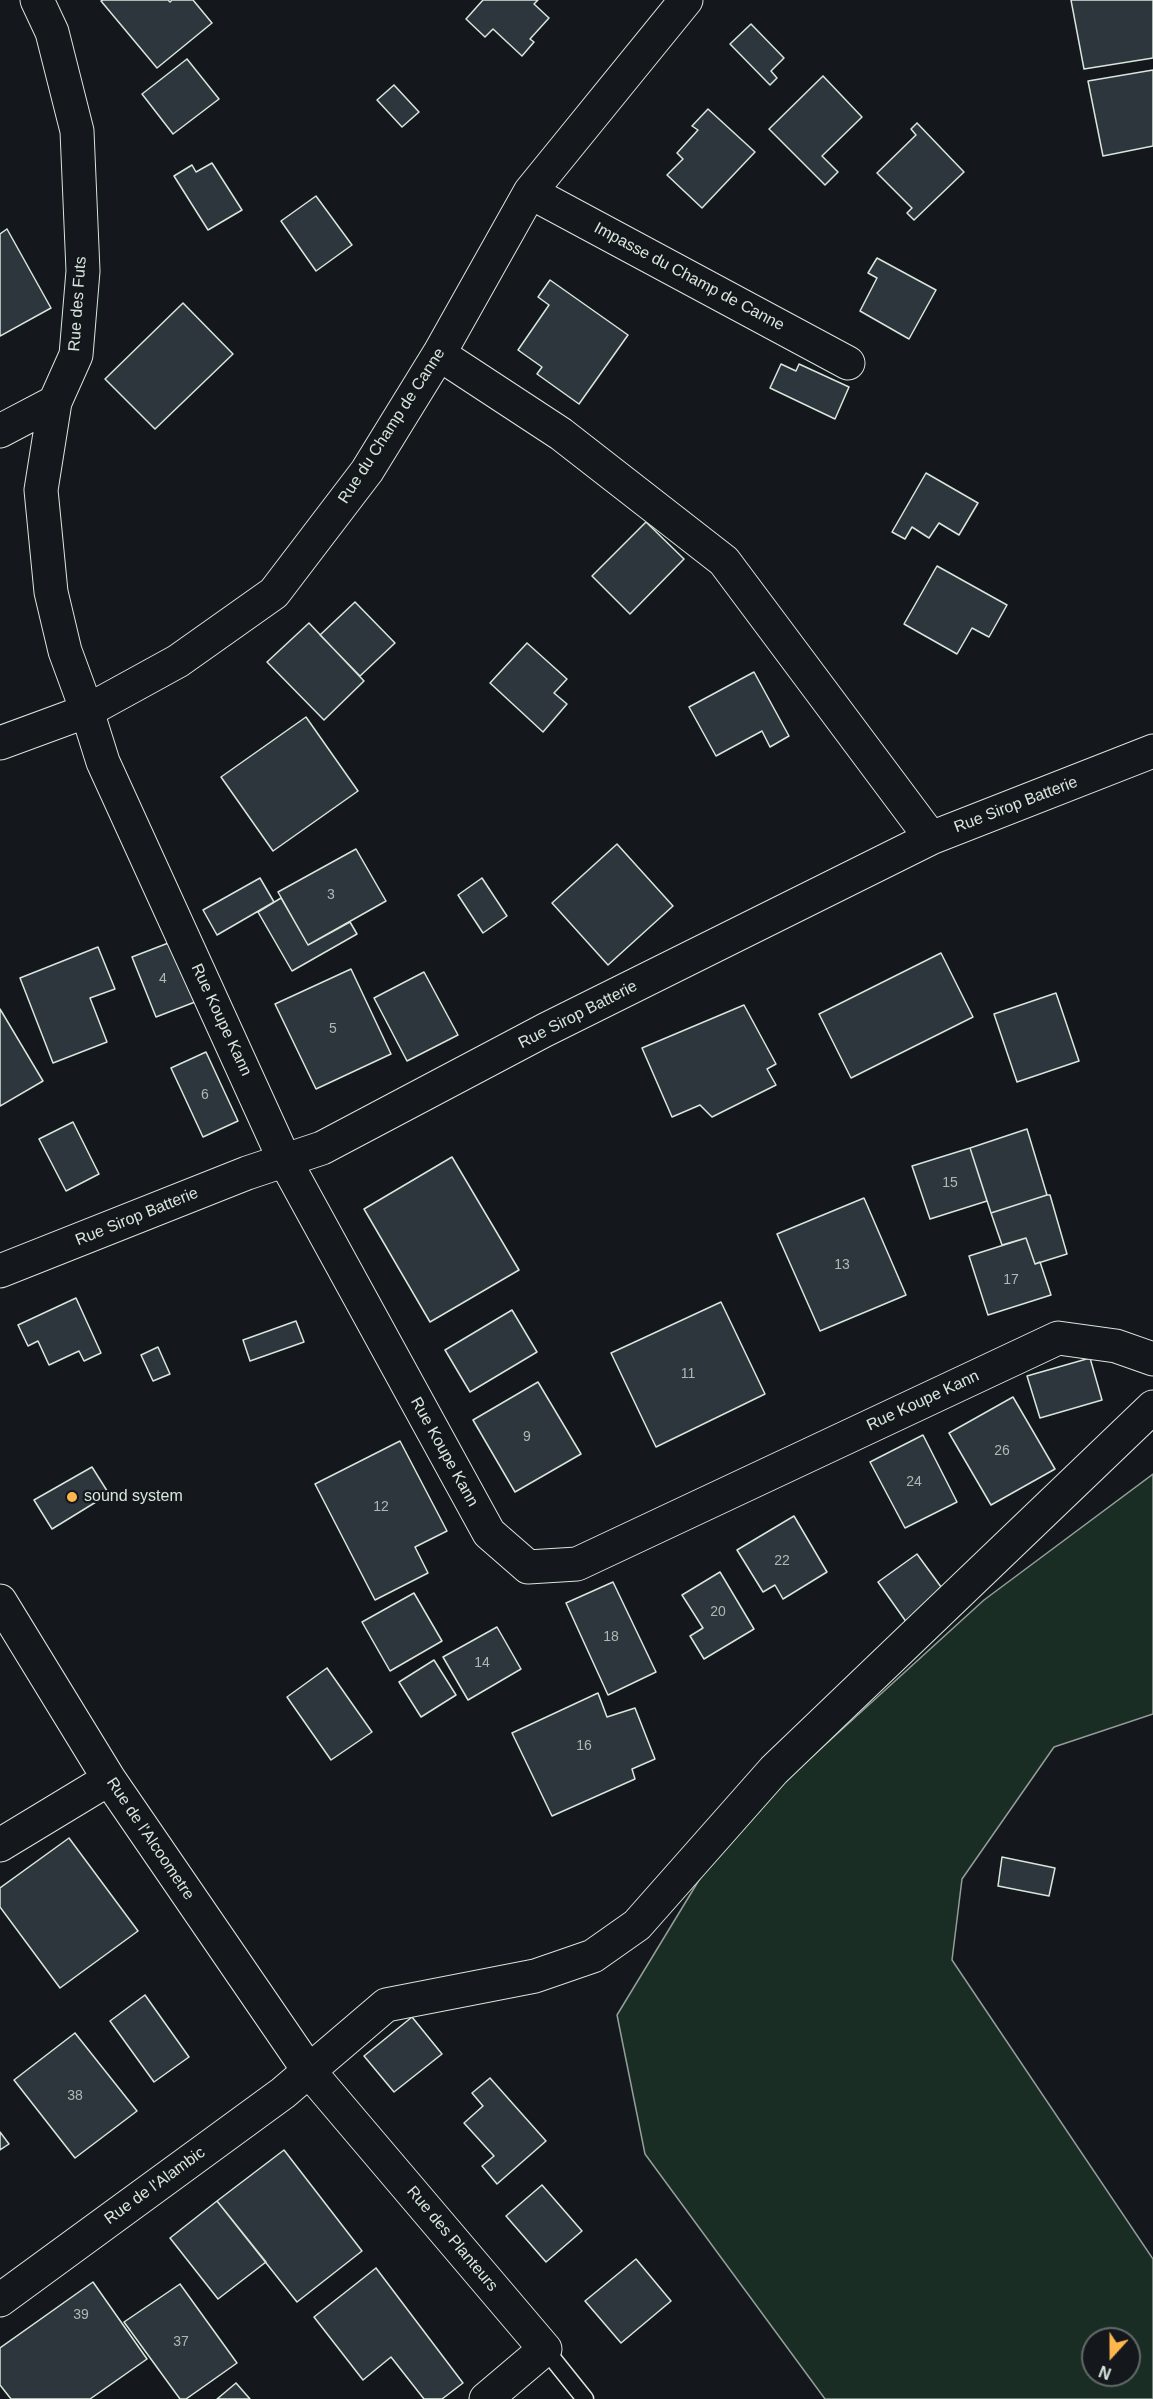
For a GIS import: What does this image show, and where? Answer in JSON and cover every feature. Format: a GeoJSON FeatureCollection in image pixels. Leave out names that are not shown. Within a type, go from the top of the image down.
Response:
{"type":"FeatureCollection","features":[{"type":"Feature","properties":{"kind":"street","name":"Rue des Futs"},"geometry":{"type":"LineString","coordinates":[[37,0],[52,32],[77,131],[83,260],[76,355],[55,402],[41,490],[51,592],[64,651],[87,711]]}},
{"type":"Feature","properties":{"kind":"street","name":"Rue du Champ de Canne"},"geometry":{"type":"LineString","coordinates":[[0,743],[87,711],[178,661],[274,593],[367,471],[440,354],[530,192],[672,5]]}},
{"type":"Feature","properties":{"kind":"street","name":"Impasse du Champ de Canne"},"geometry":{"type":"LineString","coordinates":[[530,192],[848,363]]}},
{"type":"Feature","properties":{"kind":"street"},"geometry":{"type":"LineString","coordinates":[[440,354],[561,434],[724,561],[931,838]]}},
{"type":"Feature","properties":{"kind":"street"},"geometry":{"type":"LineString","coordinates":[[0,431],[55,402]]}},
{"type":"Feature","properties":{"kind":"street","name":"Rue Koupe Kann"},"geometry":{"type":"LineString","coordinates":[[87,711],[103,762],[284,1159],[489,1533],[528,1567],[577,1564],[1058,1338],[1116,1346],[1153,1359]]}},
{"type":"Feature","properties":{"kind":"street","name":"Rue Sirop Batterie"},"geometry":{"type":"LineString","coordinates":[[0,1271],[284,1159],[322,1148],[545,1030],[931,838],[1153,751]]}},
{"type":"Feature","properties":{"kind":"street","name":"Rue de l'Alambic"},"geometry":{"type":"LineString","coordinates":[[0,2300],[283,2093],[386,2006],[535,1976],[593,1956],[637,1925],[774,1770],[1153,1407]]}},
{"type":"Feature","properties":{"kind":"street","name":"Rue de l'Alcoometre"},"geometry":{"type":"LineString","coordinates":[[0,1600],[109,1779],[309,2071]]}},
{"type":"Feature","properties":{"kind":"street"},"geometry":{"type":"LineString","coordinates":[[0,1845],[109,1779]]}},
{"type":"Feature","properties":{"kind":"street","name":"Rue des Planteurs"},"geometry":{"type":"LineString","coordinates":[[309,2071],[545,2349]]}},
{"type":"Feature","properties":{"kind":"street"},"geometry":{"type":"LineString","coordinates":[[486,2399],[545,2349]]}},
{"type":"Feature","properties":{"kind":"lane"},"geometry":{"type":"LineString","coordinates":[[545,2349],[585,2399]]}},
{"type":"Feature","properties":{"kind":"green space"},"geometry":{"type":"Polygon","coordinates":[[[1153,1474],[1153,1714],[1054,1747],[962,1879],[952,1960],[1153,2259],[1153,2399],[825,2399],[645,2154],[617,2015],[727,1834],[984,1600],[1153,1474]]]}},
{"type":"Feature","properties":{"kind":"building"},"geometry":{"type":"Polygon","coordinates":[[[168,0],[170,2],[172,0],[193,0],[212,23],[157,68],[101,1],[168,0]]]}},
{"type":"Feature","properties":{"kind":"building"},"geometry":{"type":"Polygon","coordinates":[[[483,0],[538,0],[534,4],[549,18],[530,39],[534,42],[522,56],[493,29],[485,37],[466,19],[483,0]]]}},
{"type":"Feature","properties":{"kind":"building"},"geometry":{"type":"Polygon","coordinates":[[[1071,0],[1153,0],[1153,58],[1084,69],[1071,0]]]}},
{"type":"Feature","properties":{"kind":"building"},"geometry":{"type":"Polygon","coordinates":[[[751,24],[784,58],[771,71],[777,78],[770,85],[730,44],[751,24]]]}},
{"type":"Feature","properties":{"kind":"building"},"geometry":{"type":"Polygon","coordinates":[[[187,59],[219,99],[173,134],[142,94],[187,59]]]}},
{"type":"Feature","properties":{"kind":"building"},"geometry":{"type":"Polygon","coordinates":[[[1153,70],[1153,146],[1103,156],[1088,81],[1153,70]]]}},
{"type":"Feature","properties":{"kind":"building"},"geometry":{"type":"Polygon","coordinates":[[[823,76],[862,117],[822,156],[838,172],[825,185],[769,129],[823,76]]]}},
{"type":"Feature","properties":{"kind":"building"},"geometry":{"type":"Polygon","coordinates":[[[394,85],[419,112],[402,127],[377,100],[394,85]]]}},
{"type":"Feature","properties":{"kind":"building"},"geometry":{"type":"Polygon","coordinates":[[[708,109],[755,152],[702,208],[667,175],[683,159],[677,153],[698,130],[692,126],[708,109]]]}},
{"type":"Feature","properties":{"kind":"building"},"geometry":{"type":"Polygon","coordinates":[[[917,123],[964,172],[914,220],[907,213],[912,208],[877,173],[916,135],[911,129],[917,123]]]}},
{"type":"Feature","properties":{"kind":"building"},"geometry":{"type":"Polygon","coordinates":[[[212,163],[242,210],[208,230],[174,176],[192,165],[196,172],[212,163]]]}},
{"type":"Feature","properties":{"kind":"building"},"geometry":{"type":"Polygon","coordinates":[[[316,196],[352,245],[316,271],[281,221],[316,196]]]}},
{"type":"Feature","properties":{"kind":"building"},"geometry":{"type":"Polygon","coordinates":[[[7,229],[51,308],[0,336],[0,234],[7,229]]]}},
{"type":"Feature","properties":{"kind":"building"},"geometry":{"type":"Polygon","coordinates":[[[877,258],[936,290],[909,339],[860,311],[877,278],[868,273],[877,258]]]}},
{"type":"Feature","properties":{"kind":"building"},"geometry":{"type":"Polygon","coordinates":[[[550,280],[628,335],[579,404],[537,374],[542,367],[518,350],[549,305],[538,297],[550,280]]]}},
{"type":"Feature","properties":{"kind":"building"},"geometry":{"type":"Polygon","coordinates":[[[183,303],[233,354],[155,429],[105,379],[183,303]]]}},
{"type":"Feature","properties":{"kind":"building"},"geometry":{"type":"Polygon","coordinates":[[[781,364],[796,371],[799,364],[849,387],[835,419],[770,388],[781,364]]]}},
{"type":"Feature","properties":{"kind":"building"},"geometry":{"type":"Polygon","coordinates":[[[926,473],[978,503],[959,535],[939,523],[929,538],[912,527],[905,539],[892,532],[926,473]]]}},
{"type":"Feature","properties":{"kind":"building"},"geometry":{"type":"Polygon","coordinates":[[[646,522],[684,559],[630,614],[592,576],[646,522]]]}},
{"type":"Feature","properties":{"kind":"building"},"geometry":{"type":"Polygon","coordinates":[[[937,566],[1007,605],[989,637],[972,628],[957,654],[904,624],[937,566]]]}},
{"type":"Feature","properties":{"kind":"building"},"geometry":{"type":"Polygon","coordinates":[[[355,602],[395,643],[360,676],[320,635],[355,602]]]}},
{"type":"Feature","properties":{"kind":"building"},"geometry":{"type":"Polygon","coordinates":[[[309,623],[364,681],[324,720],[267,662],[309,623]]]}},
{"type":"Feature","properties":{"kind":"building"},"geometry":{"type":"Polygon","coordinates":[[[527,643],[567,679],[554,693],[567,704],[543,732],[490,683],[527,643]]]}},
{"type":"Feature","properties":{"kind":"building"},"geometry":{"type":"Polygon","coordinates":[[[754,672],[789,736],[770,747],[762,731],[716,756],[689,707],[754,672]]]}},
{"type":"Feature","properties":{"kind":"building"},"geometry":{"type":"Polygon","coordinates":[[[306,717],[358,791],[273,851],[221,777],[306,717]]]}},
{"type":"Feature","properties":{"kind":"building"},"geometry":{"type":"Polygon","coordinates":[[[617,844],[673,906],[608,965],[552,903],[617,844]]]}},
{"type":"Feature","properties":{"kind":"building"},"geometry":{"type":"Polygon","coordinates":[[[356,849],[386,901],[308,945],[278,892],[356,849]]]}},
{"type":"Feature","properties":{"kind":"building"},"geometry":{"type":"Polygon","coordinates":[[[260,878],[274,902],[217,935],[203,910],[260,878]]]}},
{"type":"Feature","properties":{"kind":"building"},"geometry":{"type":"Polygon","coordinates":[[[482,878],[507,916],[483,933],[458,895],[482,878]]]}},
{"type":"Feature","properties":{"kind":"building"},"geometry":{"type":"Polygon","coordinates":[[[281,898],[308,945],[350,922],[357,934],[292,971],[258,912],[281,898]]]}},
{"type":"Feature","properties":{"kind":"building"},"geometry":{"type":"Polygon","coordinates":[[[171,942],[195,1002],[156,1017],[132,957],[171,942]]]}},
{"type":"Feature","properties":{"kind":"building"},"geometry":{"type":"Polygon","coordinates":[[[98,947],[115,989],[90,998],[107,1042],[53,1063],[20,978],[98,947]]]}},
{"type":"Feature","properties":{"kind":"building"},"geometry":{"type":"Polygon","coordinates":[[[941,953],[973,1017],[851,1078],[819,1014],[941,953]]]}},
{"type":"Feature","properties":{"kind":"building"},"geometry":{"type":"Polygon","coordinates":[[[351,969],[391,1054],[316,1089],[275,1004],[351,969]]]}},
{"type":"Feature","properties":{"kind":"building"},"geometry":{"type":"Polygon","coordinates":[[[424,972],[458,1035],[407,1061],[374,998],[424,972]]]}},
{"type":"Feature","properties":{"kind":"building"},"geometry":{"type":"Polygon","coordinates":[[[1056,993],[1079,1061],[1017,1082],[994,1014],[1056,993]]]}},
{"type":"Feature","properties":{"kind":"building"},"geometry":{"type":"Polygon","coordinates":[[[744,1005],[776,1064],[767,1069],[776,1085],[712,1117],[700,1105],[672,1117],[642,1048],[744,1005]]]}},
{"type":"Feature","properties":{"kind":"building"},"geometry":{"type":"Polygon","coordinates":[[[0,1009],[43,1081],[0,1106],[0,1009]]]}},
{"type":"Feature","properties":{"kind":"building"},"geometry":{"type":"Polygon","coordinates":[[[206,1052],[238,1121],[203,1137],[171,1068],[206,1052]]]}},
{"type":"Feature","properties":{"kind":"building"},"geometry":{"type":"Polygon","coordinates":[[[73,1122],[99,1174],[66,1191],[39,1139],[73,1122]]]}},
{"type":"Feature","properties":{"kind":"building"},"geometry":{"type":"Polygon","coordinates":[[[1027,1129],[1047,1195],[991,1213],[970,1148],[1027,1129]]]}},
{"type":"Feature","properties":{"kind":"building"},"geometry":{"type":"Polygon","coordinates":[[[970,1148],[987,1201],[930,1219],[912,1166],[970,1148]]]}},
{"type":"Feature","properties":{"kind":"building"},"geometry":{"type":"Polygon","coordinates":[[[452,1157],[519,1270],[430,1322],[364,1209],[452,1157]]]}},
{"type":"Feature","properties":{"kind":"building"},"geometry":{"type":"Polygon","coordinates":[[[1050,1195],[1067,1254],[1035,1264],[1026,1238],[1002,1245],[991,1213],[1050,1195]]]}},
{"type":"Feature","properties":{"kind":"building"},"geometry":{"type":"Polygon","coordinates":[[[864,1198],[906,1295],[820,1331],[777,1234],[864,1198]]]}},
{"type":"Feature","properties":{"kind":"building"},"geometry":{"type":"Polygon","coordinates":[[[1026,1238],[1035,1264],[1040,1262],[1051,1295],[988,1315],[969,1256],[1026,1238]]]}},
{"type":"Feature","properties":{"kind":"building"},"geometry":{"type":"Polygon","coordinates":[[[76,1298],[101,1353],[84,1361],[79,1351],[49,1365],[38,1341],[28,1346],[18,1325],[76,1298]]]}},
{"type":"Feature","properties":{"kind":"building"},"geometry":{"type":"Polygon","coordinates":[[[721,1302],[765,1394],[656,1447],[611,1353],[721,1302]]]}},
{"type":"Feature","properties":{"kind":"building"},"geometry":{"type":"Polygon","coordinates":[[[512,1310],[537,1352],[470,1392],[445,1350],[512,1310]]]}},
{"type":"Feature","properties":{"kind":"building"},"geometry":{"type":"Polygon","coordinates":[[[296,1321],[304,1342],[250,1361],[243,1340],[296,1321]]]}},
{"type":"Feature","properties":{"kind":"building"},"geometry":{"type":"Polygon","coordinates":[[[158,1347],[170,1374],[153,1381],[141,1355],[158,1347]]]}},
{"type":"Feature","properties":{"kind":"building"},"geometry":{"type":"Polygon","coordinates":[[[1090,1358],[1102,1400],[1040,1418],[1027,1376],[1090,1358]]]}},
{"type":"Feature","properties":{"kind":"building"},"geometry":{"type":"Polygon","coordinates":[[[538,1382],[581,1454],[515,1492],[473,1420],[538,1382]]]}},
{"type":"Feature","properties":{"kind":"building"},"geometry":{"type":"Polygon","coordinates":[[[1013,1397],[1055,1469],[991,1505],[949,1433],[1013,1397]]]}},
{"type":"Feature","properties":{"kind":"building"},"geometry":{"type":"Polygon","coordinates":[[[923,1435],[957,1502],[905,1528],[870,1462],[923,1435]]]}},
{"type":"Feature","properties":{"kind":"building"},"geometry":{"type":"Polygon","coordinates":[[[400,1441],[447,1531],[415,1547],[428,1573],[375,1600],[315,1484],[400,1441]]]}},
{"type":"Feature","properties":{"kind":"building","name":"sound system"},"geometry":{"type":"Polygon","coordinates":[[[92,1467],[109,1494],[52,1529],[34,1500],[92,1467]]]}},
{"type":"Feature","properties":{"kind":"building"},"geometry":{"type":"Polygon","coordinates":[[[794,1516],[827,1572],[783,1599],[775,1585],[763,1592],[737,1550],[794,1516]]]}},
{"type":"Feature","properties":{"kind":"building"},"geometry":{"type":"Polygon","coordinates":[[[917,1554],[947,1595],[907,1623],[878,1582],[917,1554]]]}},
{"type":"Feature","properties":{"kind":"building"},"geometry":{"type":"Polygon","coordinates":[[[720,1572],[754,1629],[704,1659],[690,1636],[703,1628],[682,1595],[720,1572]]]}},
{"type":"Feature","properties":{"kind":"building"},"geometry":{"type":"Polygon","coordinates":[[[613,1582],[656,1672],[608,1695],[566,1603],[613,1582]]]}},
{"type":"Feature","properties":{"kind":"building"},"geometry":{"type":"Polygon","coordinates":[[[414,1593],[442,1641],[390,1671],[362,1622],[414,1593]]]}},
{"type":"Feature","properties":{"kind":"building"},"geometry":{"type":"Polygon","coordinates":[[[497,1627],[521,1669],[468,1700],[443,1657],[497,1627]]]}},
{"type":"Feature","properties":{"kind":"building"},"geometry":{"type":"Polygon","coordinates":[[[434,1660],[456,1695],[421,1717],[399,1682],[434,1660]]]}},
{"type":"Feature","properties":{"kind":"building"},"geometry":{"type":"Polygon","coordinates":[[[327,1668],[372,1732],[331,1760],[287,1697],[327,1668]]]}},
{"type":"Feature","properties":{"kind":"building"},"geometry":{"type":"Polygon","coordinates":[[[598,1693],[607,1717],[635,1708],[655,1759],[632,1769],[635,1779],[552,1816],[512,1733],[598,1693]]]}},
{"type":"Feature","properties":{"kind":"building"},"geometry":{"type":"Polygon","coordinates":[[[69,1838],[138,1931],[60,1988],[0,1907],[0,1888],[69,1838]]]}},
{"type":"Feature","properties":{"kind":"building"},"geometry":{"type":"Polygon","coordinates":[[[1002,1857],[1055,1868],[1049,1896],[998,1886],[1002,1857]]]}},
{"type":"Feature","properties":{"kind":"building"},"geometry":{"type":"Polygon","coordinates":[[[145,1995],[189,2057],[154,2082],[110,2021],[145,1995]]]}},
{"type":"Feature","properties":{"kind":"building"},"geometry":{"type":"Polygon","coordinates":[[[412,2017],[442,2054],[394,2092],[364,2056],[412,2017]]]}},
{"type":"Feature","properties":{"kind":"building"},"geometry":{"type":"Polygon","coordinates":[[[75,2033],[137,2111],[75,2158],[14,2080],[75,2033]]]}},
{"type":"Feature","properties":{"kind":"building"},"geometry":{"type":"Polygon","coordinates":[[[490,2078],[546,2141],[497,2184],[482,2166],[494,2156],[464,2123],[483,2106],[472,2093],[490,2078]]]}},
{"type":"Feature","properties":{"kind":"building"},"geometry":{"type":"Polygon","coordinates":[[[0,2132],[9,2144],[0,2150],[0,2132]]]}},
{"type":"Feature","properties":{"kind":"building"},"geometry":{"type":"Polygon","coordinates":[[[284,2150],[362,2251],[297,2302],[217,2201],[284,2150]]]}},
{"type":"Feature","properties":{"kind":"building"},"geometry":{"type":"Polygon","coordinates":[[[542,2185],[582,2231],[546,2262],[506,2216],[542,2185]]]}},
{"type":"Feature","properties":{"kind":"building"},"geometry":{"type":"Polygon","coordinates":[[[217,2201],[266,2262],[218,2299],[170,2238],[217,2201]]]}},
{"type":"Feature","properties":{"kind":"building"},"geometry":{"type":"Polygon","coordinates":[[[636,2259],[671,2301],[621,2343],[585,2301],[636,2259]]]}},
{"type":"Feature","properties":{"kind":"building"},"geometry":{"type":"Polygon","coordinates":[[[376,2268],[463,2383],[442,2399],[424,2399],[391,2357],[363,2380],[314,2317],[376,2268]]]}},
{"type":"Feature","properties":{"kind":"building"},"geometry":{"type":"Polygon","coordinates":[[[93,2282],[147,2359],[90,2399],[11,2399],[0,2385],[0,2348],[93,2282]]]}},
{"type":"Feature","properties":{"kind":"building"},"geometry":{"type":"Polygon","coordinates":[[[180,2284],[237,2363],[186,2399],[180,2399],[124,2322],[180,2284]]]}},
{"type":"Feature","properties":{"kind":"building"},"geometry":{"type":"Polygon","coordinates":[[[236,2383],[250,2399],[217,2399],[236,2383]]]}},
{"type":"Feature","properties":{"kind":"place","name":"sound system"},"geometry":{"type":"Point","coordinates":[72,1497]}}]}
